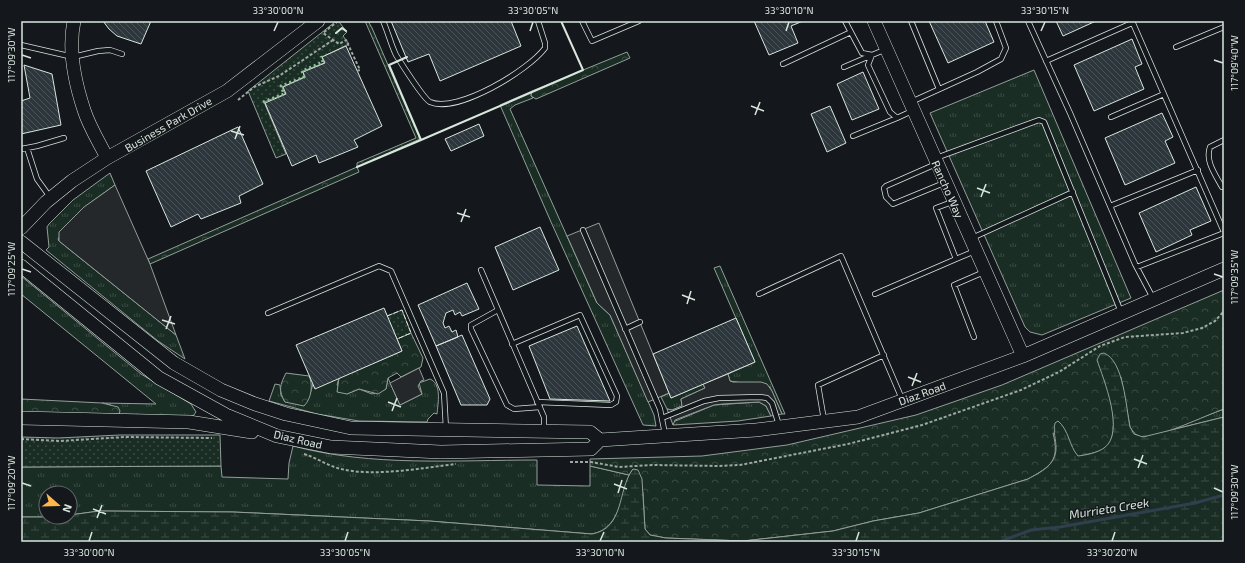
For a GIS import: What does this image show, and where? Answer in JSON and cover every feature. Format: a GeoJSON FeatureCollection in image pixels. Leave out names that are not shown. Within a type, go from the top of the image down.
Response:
{"type":"FeatureCollection","features":[{"type":"Feature","properties":{"kind":"main road"},"geometry":{"type":"LineString","coordinates":[[74,21],[74,71],[84,111],[107,158]]}},
{"type":"Feature","properties":{"kind":"main road","name":"Business Park Drive"},"geometry":{"type":"LineString","coordinates":[[21,228],[51,198],[72,181],[107,158],[227,91],[318,21]]}},
{"type":"Feature","properties":{"kind":"main road","name":"Rancho Way"},"geometry":{"type":"LineString","coordinates":[[874,21],[1023,356]]}},
{"type":"Feature","properties":{"kind":"main road","name":"Diaz Road"},"geometry":{"type":"LineString","coordinates":[[21,242],[174,363],[221,390],[286,414],[351,428],[590,432],[600,440]]}},
{"type":"Feature","properties":{"kind":"main road","name":"Diaz Road"},"geometry":{"type":"LineString","coordinates":[[21,266],[159,378],[226,415],[276,436],[331,447],[441,452],[591,449],[600,440],[779,427],[858,417],[1023,356],[1224,269]]}},
{"type":"Feature","properties":{"kind":"main road"},"geometry":{"type":"LineString","coordinates":[[21,418],[189,422],[276,436]]}},
{"type":"Feature","properties":{"kind":"lane"},"geometry":{"type":"LineString","coordinates":[[383,21],[396,56],[423,96],[431,102],[444,103],[456,102],[483,93],[527,67],[545,48],[545,43],[538,21]]}},
{"type":"Feature","properties":{"kind":"lane"},"geometry":{"type":"LineString","coordinates":[[582,21],[592,42],[639,21]]}},
{"type":"Feature","properties":{"kind":"lane"},"geometry":{"type":"LineString","coordinates":[[845,21],[862,53],[872,55]]}},
{"type":"Feature","properties":{"kind":"lane"},"geometry":{"type":"LineString","coordinates":[[911,21],[939,89]]}},
{"type":"Feature","properties":{"kind":"lane"},"geometry":{"type":"LineString","coordinates":[[853,136],[897,118],[939,89],[977,72],[1001,59],[1006,48],[996,21]]}},
{"type":"Feature","properties":{"kind":"lane"},"geometry":{"type":"LineString","coordinates":[[1028,21],[1136,267],[1153,300]]}},
{"type":"Feature","properties":{"kind":"lane"},"geometry":{"type":"LineString","coordinates":[[1046,61],[1132,22],[1198,170],[1224,233],[1136,267]]}},
{"type":"Feature","properties":{"kind":"lane"},"geometry":{"type":"LineString","coordinates":[[1176,47],[1224,27]]}},
{"type":"Feature","properties":{"kind":"lane"},"geometry":{"type":"LineString","coordinates":[[783,64],[851,32]]}},
{"type":"Feature","properties":{"kind":"lane"},"geometry":{"type":"LineString","coordinates":[[21,45],[73,57],[110,50],[122,54]]}},
{"type":"Feature","properties":{"kind":"lane"},"geometry":{"type":"LineString","coordinates":[[844,67],[887,49]]}},
{"type":"Feature","properties":{"kind":"lane"},"geometry":{"type":"LineString","coordinates":[[872,55],[868,65],[890,112],[897,118]]}},
{"type":"Feature","properties":{"kind":"lane"},"geometry":{"type":"LineString","coordinates":[[1111,117],[1164,94]]}},
{"type":"Feature","properties":{"kind":"lane"},"geometry":{"type":"LineString","coordinates":[[946,182],[893,204],[886,197],[884,188],[917,173],[936,161],[1041,119],[1044,122],[1122,314]]}},
{"type":"Feature","properties":{"kind":"lane"},"geometry":{"type":"LineString","coordinates":[[21,149],[64,138]]}},
{"type":"Feature","properties":{"kind":"lane"},"geometry":{"type":"LineString","coordinates":[[1224,140],[1210,147],[1208,152],[1209,162],[1222,187],[1224,187]]}},
{"type":"Feature","properties":{"kind":"lane"},"geometry":{"type":"LineString","coordinates":[[27,148],[37,179],[51,198]]}},
{"type":"Feature","properties":{"kind":"lane"},"geometry":{"type":"LineString","coordinates":[[1110,206],[1198,170]]}},
{"type":"Feature","properties":{"kind":"lane"},"geometry":{"type":"LineString","coordinates":[[875,294],[956,259],[973,244],[1073,192]]}},
{"type":"Feature","properties":{"kind":"lane"},"geometry":{"type":"LineString","coordinates":[[954,202],[936,208],[956,259]]}},
{"type":"Feature","properties":{"kind":"lane"},"geometry":{"type":"LineString","coordinates":[[583,230],[662,418],[665,435]]}},
{"type":"Feature","properties":{"kind":"lane"},"geometry":{"type":"LineString","coordinates":[[759,294],[841,256],[903,400]]}},
{"type":"Feature","properties":{"kind":"lane"},"geometry":{"type":"LineString","coordinates":[[268,313],[379,266],[391,271],[444,393],[446,430]]}},
{"type":"Feature","properties":{"kind":"lane"},"geometry":{"type":"LineString","coordinates":[[481,270],[544,417],[544,432]]}},
{"type":"Feature","properties":{"kind":"lane"},"geometry":{"type":"LineString","coordinates":[[974,337],[954,285],[985,271]]}},
{"type":"Feature","properties":{"kind":"lane"},"geometry":{"type":"LineString","coordinates":[[498,310],[471,325],[471,330],[507,405],[514,408],[538,404],[611,405],[616,402],[617,396],[580,315],[512,344]]}},
{"type":"Feature","properties":{"kind":"lane"},"geometry":{"type":"LineString","coordinates":[[625,329],[640,322]]}},
{"type":"Feature","properties":{"kind":"lane"},"geometry":{"type":"LineString","coordinates":[[824,421],[818,385],[884,355]]}},
{"type":"Feature","properties":{"kind":"lane"},"geometry":{"type":"LineString","coordinates":[[662,418],[712,400],[760,397],[766,398],[772,403],[779,427]]}},
{"type":"Feature","properties":{"kind":"path"},"geometry":{"type":"LineString","coordinates":[[338,21],[323,33],[339,44],[346,40],[360,70],[357,70]]}},
{"type":"Feature","properties":{"kind":"path"},"geometry":{"type":"LineString","coordinates":[[238,100],[254,87],[279,76],[333,40]]}},
{"type":"Feature","properties":{"kind":"green space"},"geometry":{"type":"Polygon","coordinates":[[[365,21],[368,21],[372,28],[420,139],[357,167],[357,163],[416,138],[365,21]]]}},
{"type":"Feature","properties":{"kind":"green space"},"geometry":{"type":"Polygon","coordinates":[[[335,22],[339,22],[347,32],[343,36],[349,44],[322,57],[324,63],[303,71],[304,77],[282,87],[285,94],[264,102],[286,154],[276,158],[248,91],[335,22]]]}},
{"type":"Feature","properties":{"kind":"green space"},"geometry":{"type":"Polygon","coordinates":[[[627,52],[630,58],[536,99],[531,96],[532,91],[627,52]]]}},
{"type":"Feature","properties":{"kind":"green space"},"geometry":{"type":"Polygon","coordinates":[[[1034,70],[1131,298],[1042,335],[1030,332],[1025,327],[930,113],[1034,70]]]}},
{"type":"Feature","properties":{"kind":"green space"},"geometry":{"type":"Polygon","coordinates":[[[532,91],[531,96],[533,98],[515,105],[510,109],[597,303],[610,315],[654,415],[656,426],[643,425],[500,105],[532,91]]]}},
{"type":"Feature","properties":{"kind":"green space"},"geometry":{"type":"Polygon","coordinates":[[[357,167],[359,172],[150,264],[148,259],[357,167]]]}},
{"type":"Feature","properties":{"kind":"green space"},"geometry":{"type":"Polygon","coordinates":[[[110,173],[115,185],[76,215],[63,230],[58,239],[176,335],[185,359],[158,341],[46,250],[49,247],[47,227],[49,224],[73,200],[110,173]]]}},
{"type":"Feature","properties":{"kind":"green space"},"geometry":{"type":"Polygon","coordinates":[[[720,266],[785,414],[782,414],[770,387],[730,381],[728,374],[755,362],[714,268],[720,266]]]}},
{"type":"Feature","properties":{"kind":"green space"},"geometry":{"type":"Polygon","coordinates":[[[21,276],[141,374],[191,404],[196,412],[193,416],[112,416],[111,405],[102,403],[156,404],[21,294],[21,276]]]}},
{"type":"Feature","properties":{"kind":"green space"},"geometry":{"type":"Polygon","coordinates":[[[1224,290],[1224,409],[1162,433],[1152,436],[1139,436],[1130,427],[1121,377],[1101,370],[1110,398],[1113,421],[1113,432],[1110,441],[1105,448],[1078,457],[1072,450],[1067,435],[1053,433],[1055,450],[1052,462],[1043,470],[1028,479],[919,513],[873,521],[833,531],[743,541],[666,538],[650,535],[645,529],[643,493],[633,469],[629,475],[590,466],[590,459],[702,456],[787,445],[916,415],[1002,385],[1224,290]]]}},
{"type":"Feature","properties":{"kind":"green space"},"geometry":{"type":"Polygon","coordinates":[[[402,310],[411,333],[397,339],[387,316],[402,310]]]}},
{"type":"Feature","properties":{"kind":"green space"},"geometry":{"type":"Polygon","coordinates":[[[411,333],[423,358],[421,367],[401,377],[397,373],[388,378],[386,389],[378,394],[359,389],[347,394],[337,392],[339,378],[402,351],[397,339],[411,333]]]}},
{"type":"Feature","properties":{"kind":"green space"},"geometry":{"type":"Polygon","coordinates":[[[1104,353],[1111,358],[1116,365],[1123,386],[1130,427],[1134,434],[1143,437],[1224,417],[1224,542],[21,542],[21,517],[38,517],[38,525],[78,525],[78,514],[99,511],[233,512],[429,521],[592,534],[603,530],[610,524],[619,507],[624,487],[633,469],[638,470],[642,479],[645,529],[650,535],[666,538],[743,541],[833,531],[873,521],[919,513],[1028,479],[1038,474],[1051,463],[1056,448],[1054,426],[1058,421],[1062,425],[1078,456],[1101,450],[1110,441],[1113,430],[1113,418],[1108,392],[1097,360],[1100,354],[1104,353]]]}},
{"type":"Feature","properties":{"kind":"green space"},"geometry":{"type":"Polygon","coordinates":[[[286,373],[309,376],[311,391],[309,399],[304,406],[285,402],[281,394],[281,388],[282,381],[286,373]]]}},
{"type":"Feature","properties":{"kind":"green space"},"geometry":{"type":"Polygon","coordinates":[[[339,378],[337,385],[347,394],[359,389],[372,394],[386,389],[388,378],[400,405],[422,394],[419,383],[430,379],[434,381],[438,389],[437,414],[434,413],[427,422],[359,421],[317,414],[269,401],[275,384],[280,385],[281,395],[285,402],[310,394],[313,384],[315,388],[339,378]]]}},
{"type":"Feature","properties":{"kind":"green space"},"geometry":{"type":"Polygon","coordinates":[[[703,384],[705,388],[681,399],[682,406],[672,410],[667,409],[661,397],[669,393],[671,398],[703,384]]]}},
{"type":"Feature","properties":{"kind":"green space"},"geometry":{"type":"Polygon","coordinates":[[[21,399],[102,403],[118,407],[120,411],[119,414],[21,413],[21,399]]]}},
{"type":"Feature","properties":{"kind":"green space"},"geometry":{"type":"Polygon","coordinates":[[[759,402],[766,406],[771,416],[738,421],[673,425],[673,422],[714,405],[759,402]]]}},
{"type":"Feature","properties":{"kind":"green space"},"geometry":{"type":"Polygon","coordinates":[[[1224,409],[1224,417],[1163,432],[1224,409]]]}},
{"type":"Feature","properties":{"kind":"green space"},"geometry":{"type":"Polygon","coordinates":[[[120,435],[220,435],[221,466],[21,467],[21,437],[58,438],[120,435]]]}},
{"type":"Feature","properties":{"kind":"green space"},"geometry":{"type":"Polygon","coordinates":[[[293,446],[323,453],[384,460],[537,460],[537,485],[590,486],[590,466],[629,475],[618,511],[614,519],[601,531],[592,534],[429,521],[233,512],[99,511],[78,514],[78,485],[38,485],[38,517],[21,517],[21,467],[221,466],[222,477],[288,479],[289,463],[293,446]]]}},
{"type":"Feature","properties":{"kind":"shaded area"},"geometry":{"type":"Polygon","coordinates":[[[115,185],[150,264],[176,335],[59,241],[59,232],[84,207],[115,185]]]}},
{"type":"Feature","properties":{"kind":"shaded area"},"geometry":{"type":"Polygon","coordinates":[[[599,223],[669,393],[648,402],[610,315],[597,303],[567,236],[599,223]]]}},
{"type":"Feature","properties":{"kind":"shaded area"},"geometry":{"type":"Polygon","coordinates":[[[419,368],[424,380],[421,381],[418,386],[422,394],[400,405],[390,383],[419,368]]]}},
{"type":"Feature","properties":{"kind":"shaded area"},"geometry":{"type":"Polygon","coordinates":[[[728,374],[730,381],[733,382],[761,382],[767,384],[772,391],[782,414],[771,416],[766,406],[759,402],[723,404],[714,405],[675,420],[673,425],[667,409],[672,410],[682,406],[681,399],[705,388],[703,384],[728,374]]]}},
{"type":"Feature","properties":{"kind":"building"},"geometry":{"type":"Polygon","coordinates":[[[103,21],[151,21],[141,44],[117,36],[103,21]]]}},
{"type":"Feature","properties":{"kind":"building"},"geometry":{"type":"Polygon","coordinates":[[[391,21],[511,21],[521,46],[440,81],[429,54],[408,62],[391,21]]]}},
{"type":"Feature","properties":{"kind":"building"},"geometry":{"type":"Polygon","coordinates":[[[754,21],[803,21],[791,26],[798,43],[769,55],[754,21]]]}},
{"type":"Feature","properties":{"kind":"building"},"geometry":{"type":"Polygon","coordinates":[[[929,21],[985,21],[994,42],[948,63],[929,21]]]}},
{"type":"Feature","properties":{"kind":"building"},"geometry":{"type":"Polygon","coordinates":[[[1056,21],[1096,21],[1063,36],[1056,21]]]}},
{"type":"Feature","properties":{"kind":"building"},"geometry":{"type":"Polygon","coordinates":[[[1132,39],[1142,64],[1135,67],[1144,89],[1094,111],[1074,65],[1132,39]]]}},
{"type":"Feature","properties":{"kind":"building"},"geometry":{"type":"Polygon","coordinates":[[[346,46],[382,126],[354,140],[358,147],[319,163],[316,155],[292,166],[265,103],[286,94],[283,87],[305,77],[303,72],[325,63],[322,57],[346,46]]]}},
{"type":"Feature","properties":{"kind":"building"},"geometry":{"type":"Polygon","coordinates":[[[24,65],[52,74],[61,125],[21,134],[21,101],[30,98],[24,65]]]}},
{"type":"Feature","properties":{"kind":"building"},"geometry":{"type":"Polygon","coordinates":[[[863,72],[879,109],[852,120],[837,84],[863,72]]]}},
{"type":"Feature","properties":{"kind":"building"},"geometry":{"type":"Polygon","coordinates":[[[830,106],[846,143],[827,152],[811,114],[830,106]]]}},
{"type":"Feature","properties":{"kind":"building"},"geometry":{"type":"Polygon","coordinates":[[[1162,113],[1173,137],[1165,141],[1175,163],[1125,185],[1105,138],[1162,113]]]}},
{"type":"Feature","properties":{"kind":"building"},"geometry":{"type":"Polygon","coordinates":[[[479,124],[484,136],[451,151],[445,139],[479,124]]]}},
{"type":"Feature","properties":{"kind":"building"},"geometry":{"type":"Polygon","coordinates":[[[238,127],[263,184],[239,196],[241,203],[201,219],[198,214],[171,227],[146,171],[238,127]]]}},
{"type":"Feature","properties":{"kind":"building"},"geometry":{"type":"Polygon","coordinates":[[[1196,187],[1211,221],[1190,230],[1192,235],[1156,252],[1139,213],[1196,187]]]}},
{"type":"Feature","properties":{"kind":"building"},"geometry":{"type":"Polygon","coordinates":[[[540,227],[559,270],[513,290],[495,247],[540,227]]]}},
{"type":"Feature","properties":{"kind":"building"},"geometry":{"type":"Polygon","coordinates":[[[467,283],[479,309],[462,316],[460,312],[455,315],[453,310],[446,313],[443,323],[445,328],[449,326],[452,332],[456,330],[458,337],[436,346],[418,305],[467,283]]]}},
{"type":"Feature","properties":{"kind":"building"},"geometry":{"type":"Polygon","coordinates":[[[384,308],[402,351],[315,389],[296,345],[384,308]]]}},
{"type":"Feature","properties":{"kind":"building"},"geometry":{"type":"Polygon","coordinates":[[[736,318],[755,362],[671,398],[653,354],[736,318]]]}},
{"type":"Feature","properties":{"kind":"building"},"geometry":{"type":"Polygon","coordinates":[[[577,326],[610,401],[550,399],[529,346],[577,326]]]}},
{"type":"Feature","properties":{"kind":"building"},"geometry":{"type":"Polygon","coordinates":[[[462,335],[490,399],[487,405],[461,405],[436,346],[462,335]]]}},
{"type":"Feature","properties":{"kind":"waterway","name":"Murrieta Creek"},"geometry":{"type":"LineString","coordinates":[[999,542],[1031,530],[1060,527],[1195,503],[1224,495]]}},
{"type":"Feature","properties":{"kind":"hedge"},"geometry":{"type":"LineString","coordinates":[[263,102],[284,94],[281,86],[304,77],[302,71],[323,62],[321,56]]}},
{"type":"Feature","properties":{"kind":"fence"},"geometry":{"type":"LineString","coordinates":[[387,316],[402,310],[411,333],[397,339]]}},
{"type":"Feature","properties":{"kind":"wall"},"geometry":{"type":"LineString","coordinates":[[421,140],[583,70],[561,21]]}},
{"type":"Feature","properties":{"kind":"wall"},"geometry":{"type":"LineString","coordinates":[[336,33],[342,28],[346,31]]}},
{"type":"Feature","properties":{"kind":"wall"},"geometry":{"type":"LineString","coordinates":[[357,167],[421,140],[389,65],[407,57]]}}]}
